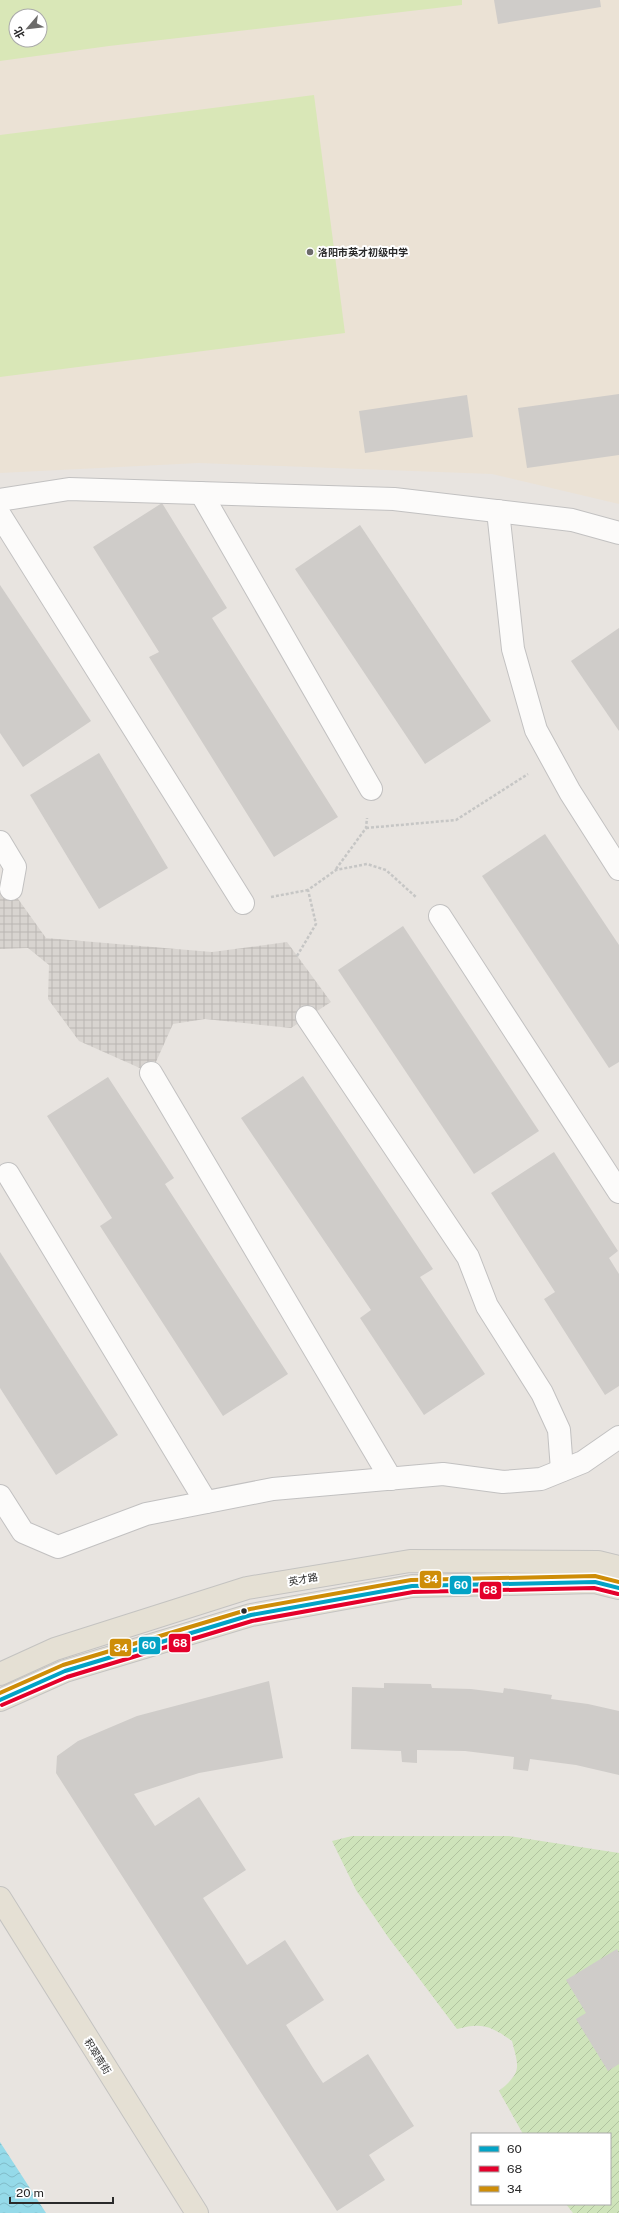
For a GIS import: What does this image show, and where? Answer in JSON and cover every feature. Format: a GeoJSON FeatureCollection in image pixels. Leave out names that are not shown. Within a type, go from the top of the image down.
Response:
{"type":"FeatureCollection","features":[{"type":"Feature","properties":{"kind":"main road","name":"英才路"},"geometry":{"type":"LineString","coordinates":[[0,1674],[55,1649],[247,1588],[410,1561],[598,1562],[619,1568]]}},
{"type":"Feature","properties":{"kind":"main road"},"geometry":{"type":"LineString","coordinates":[[0,1700],[65,1671],[251,1615],[412,1586],[595,1582],[619,1588]]}},
{"type":"Feature","properties":{"kind":"main road","name":"积翠南街"},"geometry":{"type":"LineString","coordinates":[[0,1898],[197,2213]]}},
{"type":"Feature","properties":{"kind":"street"},"geometry":{"type":"LineString","coordinates":[[0,500],[69,489],[394,499],[572,520],[619,533]]}},
{"type":"Feature","properties":{"kind":"street"},"geometry":{"type":"LineString","coordinates":[[201,493],[371,789]]}},
{"type":"Feature","properties":{"kind":"street"},"geometry":{"type":"LineString","coordinates":[[498,511],[513,649],[536,730],[570,792],[619,869]]}},
{"type":"Feature","properties":{"kind":"street"},"geometry":{"type":"LineString","coordinates":[[0,515],[243,903]]}},
{"type":"Feature","properties":{"kind":"street"},"geometry":{"type":"LineString","coordinates":[[0,842],[15,867],[11,888]]}},
{"type":"Feature","properties":{"kind":"street"},"geometry":{"type":"LineString","coordinates":[[440,916],[619,1192]]}},
{"type":"Feature","properties":{"kind":"street"},"geometry":{"type":"LineString","coordinates":[[307,1018],[468,1257],[487,1306],[542,1393],[559,1430],[562,1470]]}},
{"type":"Feature","properties":{"kind":"street"},"geometry":{"type":"LineString","coordinates":[[151,1073],[391,1479]]}},
{"type":"Feature","properties":{"kind":"street"},"geometry":{"type":"LineString","coordinates":[[8,1174],[206,1502]]}},
{"type":"Feature","properties":{"kind":"street"},"geometry":{"type":"LineString","coordinates":[[0,1496],[23,1532],[58,1547],[146,1514],[273,1489],[443,1474],[503,1482],[541,1479],[583,1462],[619,1437]]}},
{"type":"Feature","properties":{"kind":"path"},"geometry":{"type":"LineString","coordinates":[[366,828],[456,820],[552,758]]}},
{"type":"Feature","properties":{"kind":"path"},"geometry":{"type":"LineString","coordinates":[[243,903],[308,890],[336,870],[366,828],[371,789]]}},
{"type":"Feature","properties":{"kind":"path"},"geometry":{"type":"LineString","coordinates":[[336,870],[367,864],[386,870],[440,916]]}},
{"type":"Feature","properties":{"kind":"path"},"geometry":{"type":"LineString","coordinates":[[297,956],[316,924],[308,890]]}},
{"type":"Feature","properties":{"kind":"shaded area","name":"洛阳市英才初级中学"},"geometry":{"type":"Polygon","coordinates":[[[0,0],[619,0],[619,504],[492,474],[199,463],[0,473],[0,0]]]}},
{"type":"Feature","properties":{"kind":"shaded area"},"geometry":{"type":"Polygon","coordinates":[[[11,889],[46,938],[212,952],[287,942],[331,1002],[291,1028],[205,1019],[173,1024],[151,1073],[79,1041],[48,999],[49,965],[28,948],[0,949],[0,890],[11,889]]]}},
{"type":"Feature","properties":{"kind":"green space"},"geometry":{"type":"Polygon","coordinates":[[[0,0],[462,0],[462,5],[109,46],[0,61],[0,0]]]}},
{"type":"Feature","properties":{"kind":"green space"},"geometry":{"type":"Polygon","coordinates":[[[314,95],[345,333],[0,377],[0,135],[314,95]]]}},
{"type":"Feature","properties":{"kind":"green space"},"geometry":{"type":"Polygon","coordinates":[[[352,1836],[509,1836],[619,1853],[619,2213],[573,2213],[567,2205],[611,2205],[611,2133],[522,2133],[499,2091],[512,2079],[517,2069],[512,2041],[498,2032],[486,2027],[473,2026],[457,2029],[388,1937],[356,1890],[332,1841],[352,1836]]]}},
{"type":"Feature","properties":{"kind":"water"},"geometry":{"type":"Polygon","coordinates":[[[0,2142],[46,2213],[0,2213],[0,2142]]]}},
{"type":"Feature","properties":{"kind":"building"},"geometry":{"type":"Polygon","coordinates":[[[494,0],[600,0],[601,7],[498,24],[494,0]]]}},
{"type":"Feature","properties":{"kind":"building"},"geometry":{"type":"Polygon","coordinates":[[[619,394],[619,455],[527,468],[518,408],[619,394]]]}},
{"type":"Feature","properties":{"kind":"building"},"geometry":{"type":"Polygon","coordinates":[[[467,395],[473,437],[365,453],[359,411],[467,395]]]}},
{"type":"Feature","properties":{"kind":"building"},"geometry":{"type":"Polygon","coordinates":[[[162,503],[227,608],[212,618],[338,817],[274,857],[149,657],[159,652],[93,547],[162,503]]]}},
{"type":"Feature","properties":{"kind":"building"},"geometry":{"type":"Polygon","coordinates":[[[360,525],[491,721],[425,764],[295,569],[360,525]]]}},
{"type":"Feature","properties":{"kind":"building"},"geometry":{"type":"Polygon","coordinates":[[[0,585],[91,721],[23,767],[0,733],[0,585]]]}},
{"type":"Feature","properties":{"kind":"building"},"geometry":{"type":"Polygon","coordinates":[[[619,628],[619,731],[571,661],[619,628]]]}},
{"type":"Feature","properties":{"kind":"building"},"geometry":{"type":"Polygon","coordinates":[[[99,753],[168,868],[99,909],[30,795],[99,753]]]}},
{"type":"Feature","properties":{"kind":"building"},"geometry":{"type":"Polygon","coordinates":[[[545,834],[619,945],[619,1062],[609,1068],[482,876],[545,834]]]}},
{"type":"Feature","properties":{"kind":"building"},"geometry":{"type":"Polygon","coordinates":[[[403,926],[539,1131],[474,1174],[338,970],[403,926]]]}},
{"type":"Feature","properties":{"kind":"building"},"geometry":{"type":"Polygon","coordinates":[[[303,1076],[433,1269],[420,1277],[485,1374],[424,1415],[360,1318],[371,1310],[241,1118],[303,1076]]]}},
{"type":"Feature","properties":{"kind":"building"},"geometry":{"type":"Polygon","coordinates":[[[108,1077],[174,1178],[165,1184],[288,1374],[223,1416],[100,1226],[112,1218],[47,1116],[108,1077]]]}},
{"type":"Feature","properties":{"kind":"building"},"geometry":{"type":"Polygon","coordinates":[[[554,1152],[618,1251],[609,1258],[619,1274],[619,1386],[605,1395],[544,1299],[555,1292],[491,1193],[554,1152]]]}},
{"type":"Feature","properties":{"kind":"building"},"geometry":{"type":"Polygon","coordinates":[[[0,1252],[118,1435],[56,1475],[0,1388],[0,1252]]]}},
{"type":"Feature","properties":{"kind":"building"},"geometry":{"type":"Polygon","coordinates":[[[269,1681],[283,1758],[199,1773],[134,1794],[155,1826],[199,1797],[246,1870],[203,1898],[247,1965],[285,1940],[324,2000],[286,2025],[313,2068],[323,2083],[368,2054],[414,2126],[369,2155],[385,2180],[337,2211],[56,1773],[57,1756],[78,1741],[137,1716],[269,1681]]]}},
{"type":"Feature","properties":{"kind":"building"},"geometry":{"type":"Polygon","coordinates":[[[384,1683],[431,1684],[432,1688],[471,1689],[503,1693],[504,1688],[552,1695],[551,1699],[588,1704],[619,1711],[619,1775],[576,1765],[530,1759],[528,1771],[513,1769],[514,1757],[465,1751],[417,1750],[417,1763],[402,1762],[401,1751],[351,1749],[352,1687],[384,1688],[384,1683]]]}},
{"type":"Feature","properties":{"kind":"building"},"geometry":{"type":"Polygon","coordinates":[[[617,1949],[619,1953],[619,2064],[608,2071],[576,2019],[586,2013],[566,1980],[617,1949]]]}},
{"type":"Feature","properties":{"kind":"transit line","name":"34"},"geometry":{"type":"LineString","coordinates":[[0,1693],[63,1665],[250,1609],[411,1580],[595,1576],[619,1582]]}},
{"type":"Feature","properties":{"kind":"transit line","name":"60"},"geometry":{"type":"LineString","coordinates":[[0,1700],[65,1671],[251,1615],[412,1586],[595,1582],[619,1588]]}},
{"type":"Feature","properties":{"kind":"transit line","name":"68"},"geometry":{"type":"LineString","coordinates":[[2,1705],[67,1677],[252,1621],[413,1592],[594,1588],[618,1594]]}},
{"type":"Feature","properties":{"kind":"place","name":"洛阳市英才初级中学"},"geometry":{"type":"Point","coordinates":[310,252]}}]}
